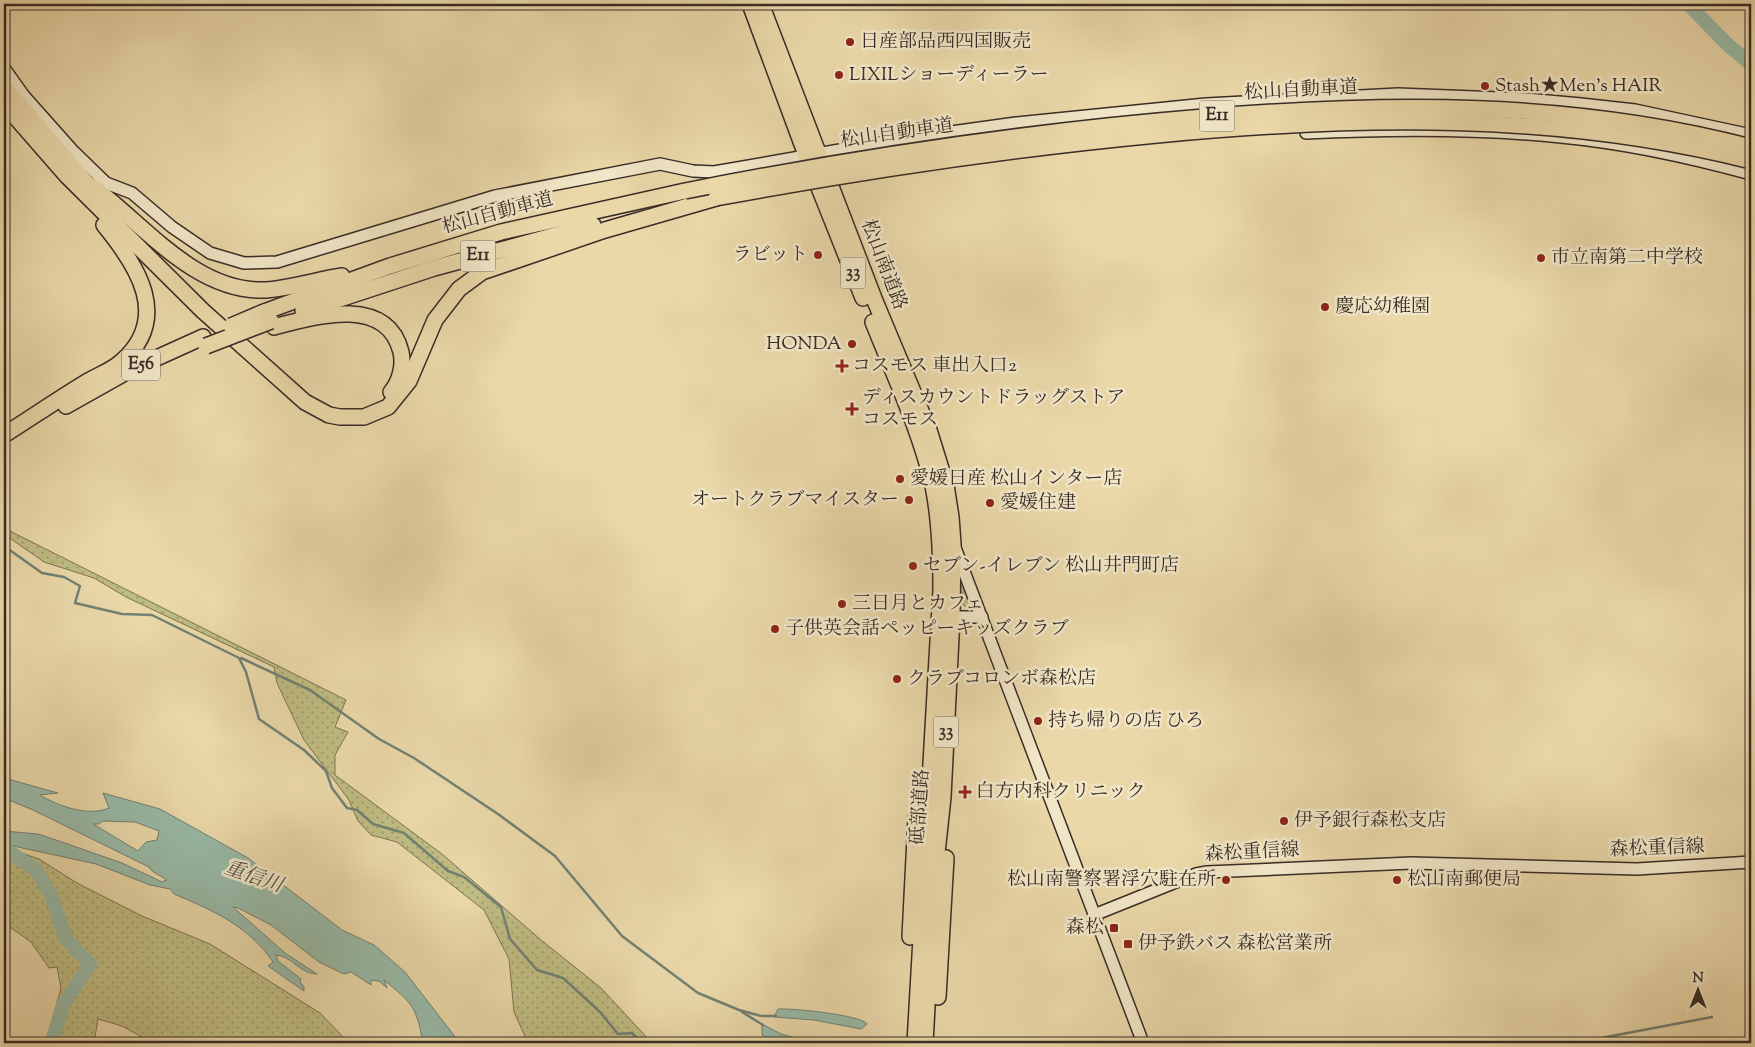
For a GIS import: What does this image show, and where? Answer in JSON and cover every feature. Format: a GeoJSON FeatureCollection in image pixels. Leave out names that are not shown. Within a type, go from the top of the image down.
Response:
{"type":"FeatureCollection","features":[{"type":"Feature","properties":{"kind":"highway","name":"松山南道路"},"geometry":{"type":"LineString","coordinates":[[750,4],[812,154]]}},
{"type":"Feature","properties":{"kind":"highway","name":"松山南道路"},"geometry":{"type":"LineString","coordinates":[[761,4],[812,154],[926,460],[947,544]]}},
{"type":"Feature","properties":{"kind":"highway"},"geometry":{"type":"LineString","coordinates":[[4,86],[33,122],[89,183],[111,215],[203,311],[306,402],[329,414],[352,418],[376,413],[388,407],[409,382],[434,320],[454,293],[476,276],[500,264],[687,200]]}},
{"type":"Feature","properties":{"kind":"highway"},"geometry":{"type":"LineString","coordinates":[[4,104],[67,176],[236,332],[310,396],[336,408],[364,409],[382,401],[395,388],[402,365],[399,346],[390,330],[370,317],[331,314],[270,320],[208,342]]}},
{"type":"Feature","properties":{"kind":"highway","name":"松山自動車道"},"geometry":{"type":"LineString","coordinates":[[4,441],[48,412],[83,397],[130,370],[208,342],[230,332],[434,268],[563,232],[848,161],[1089,127],[1259,112],[1345,108],[1472,108],[1537,112],[1660,127],[1751,147]]}},
{"type":"Feature","properties":{"kind":"highway","name":"松山自動車道"},"geometry":{"type":"LineString","coordinates":[[270,320],[390,266],[501,232],[687,200],[716,198],[833,178],[1057,145],[1203,130],[1426,120],[1482,122],[1585,131],[1660,142],[1751,161]]}},
{"type":"Feature","properties":{"kind":"highway"},"geometry":{"type":"LineString","coordinates":[[111,215],[157,242],[182,260],[231,286],[266,290],[390,266]]}},
{"type":"Feature","properties":{"kind":"highway"},"geometry":{"type":"LineString","coordinates":[[4,435],[48,412],[120,363],[136,346],[145,324],[147,303],[142,282],[111,215]]}},
{"type":"Feature","properties":{"kind":"highway","name":"砥部道路"},"geometry":{"type":"LineString","coordinates":[[915,1043],[937,793],[947,544]]}},
{"type":"Feature","properties":{"kind":"highway"},"geometry":{"type":"LineString","coordinates":[[904,1043],[916,818],[937,793],[948,823],[936,1043]]}},
{"type":"Feature","properties":{"kind":"highway","name":"砥部道路"},"geometry":{"type":"LineString","coordinates":[[925,1043],[926,920]]}},
{"type":"Feature","properties":{"kind":"street"},"geometry":{"type":"LineString","coordinates":[[4,68],[24,96],[72,150],[106,183],[132,193],[180,234],[210,253],[244,263],[278,262],[454,207],[528,189],[660,164],[693,171],[714,172],[908,138],[1144,109],[1304,98],[1398,94],[1526,98],[1635,110],[1751,135]]}},
{"type":"Feature","properties":{"kind":"street"},"geometry":{"type":"LineString","coordinates":[[1306,133],[1413,130],[1478,131],[1562,137],[1657,151],[1751,174]]}},
{"type":"Feature","properties":{"kind":"street"},"geometry":{"type":"LineString","coordinates":[[947,544],[982,617],[1143,1043]]}},
{"type":"Feature","properties":{"kind":"street"},"geometry":{"type":"LineString","coordinates":[[945,617],[982,617]]}},
{"type":"Feature","properties":{"kind":"street","name":"森松重信線"},"geometry":{"type":"LineString","coordinates":[[1094,915],[1196,874],[1207,872],[1411,863],[1637,869],[1751,862]]}},
{"type":"Feature","properties":{"kind":"shaded area"},"geometry":{"type":"Polygon","coordinates":[[[4,528],[346,700],[335,727],[348,732],[335,755],[335,775],[442,854],[541,940],[601,988],[652,1043],[528,1043],[514,1012],[509,959],[484,910],[397,842],[371,835],[358,821],[349,800],[304,740],[277,683],[274,667],[126,597],[94,578],[44,562],[4,534],[4,528]]]}},
{"type":"Feature","properties":{"kind":"shaded area"},"geometry":{"type":"Polygon","coordinates":[[[959,566],[973,610],[958,601],[959,566]]]}},
{"type":"Feature","properties":{"kind":"shaded area"},"geometry":{"type":"Polygon","coordinates":[[[4,847],[39,859],[77,883],[142,916],[210,944],[320,1013],[349,1043],[153,1043],[122,1026],[98,1019],[94,1043],[46,1043],[61,988],[57,967],[49,968],[31,942],[4,923],[4,847]]]}},
{"type":"Feature","properties":{"kind":"water","name":"重信川"},"geometry":{"type":"Polygon","coordinates":[[[4,778],[58,793],[40,795],[55,803],[83,811],[109,808],[103,793],[160,809],[248,858],[342,930],[374,945],[405,972],[460,1043],[423,1043],[418,1021],[412,1007],[384,980],[387,988],[379,981],[371,980],[371,985],[351,972],[344,974],[319,962],[271,925],[238,908],[233,907],[285,953],[317,974],[306,971],[287,958],[276,955],[278,961],[301,979],[300,982],[304,987],[304,991],[268,966],[273,962],[253,938],[229,920],[174,894],[170,889],[150,885],[96,864],[4,844],[4,831],[38,834],[122,863],[162,882],[167,880],[149,867],[33,810],[4,798],[4,778]],[[103,821],[99,824],[93,824],[138,851],[146,842],[157,840],[159,831],[135,822],[103,821]]]}},
{"type":"Feature","properties":{"kind":"water"},"geometry":{"type":"Polygon","coordinates":[[[778,1009],[840,1015],[867,1024],[861,1029],[814,1020],[774,1017],[778,1009]]]}},
{"type":"Feature","properties":{"kind":"water"},"geometry":{"type":"Polygon","coordinates":[[[762,1024],[781,1034],[815,1043],[780,1043],[762,1035],[762,1024]]]}},
{"type":"Feature","properties":{"kind":"waterway"},"geometry":{"type":"LineString","coordinates":[[1688,4],[1728,45],[1751,64]]}},
{"type":"Feature","properties":{"kind":"waterway"},"geometry":{"type":"LineString","coordinates":[[4,546],[42,573],[64,577],[80,586],[75,603],[122,614],[152,615],[239,658],[246,672],[259,719],[304,750],[326,771],[332,788],[347,808],[357,810],[373,824],[404,833],[448,871],[464,877],[501,907],[510,939],[537,970],[563,978],[600,1012],[618,1034],[632,1033],[642,1043]]}},
{"type":"Feature","properties":{"kind":"waterway"},"geometry":{"type":"LineString","coordinates":[[241,658],[310,690],[379,739],[414,758],[498,814],[555,856],[622,936],[698,993],[739,1010],[761,1016],[776,1016]]}},
{"type":"Feature","properties":{"kind":"waterway"},"geometry":{"type":"LineString","coordinates":[[4,848],[36,870],[51,895],[66,939],[90,964],[63,1006],[51,1043]]}},
{"type":"Feature","properties":{"kind":"waterway"},"geometry":{"type":"LineString","coordinates":[[742,1012],[763,1025]]}},
{"type":"Feature","properties":{"kind":"waterway"},"geometry":{"type":"LineString","coordinates":[[1580,1042],[1712,1017]]}},
{"type":"Feature","properties":{"kind":"place","name":"日産部品西四国販売"},"geometry":{"type":"Point","coordinates":[850,42]}},
{"type":"Feature","properties":{"kind":"place","name":"LIXILショーディーラー"},"geometry":{"type":"Point","coordinates":[839,75]}},
{"type":"Feature","properties":{"kind":"place","name":"Stash★Men's HAIR"},"geometry":{"type":"Point","coordinates":[1485,86]}},
{"type":"Feature","properties":{"kind":"place","name":"ラビット"},"geometry":{"type":"Point","coordinates":[818,255]}},
{"type":"Feature","properties":{"kind":"place","name":"市立南第二中学校"},"geometry":{"type":"Point","coordinates":[1541,258]}},
{"type":"Feature","properties":{"kind":"place","name":"慶応幼稚園"},"geometry":{"type":"Point","coordinates":[1325,307]}},
{"type":"Feature","properties":{"kind":"place","name":"HONDA"},"geometry":{"type":"Point","coordinates":[852,344]}},
{"type":"Feature","properties":{"kind":"place","name":"コスモス 車出入口2"},"geometry":{"type":"Point","coordinates":[842,366]}},
{"type":"Feature","properties":{"kind":"place","name":"ディスカウントドラッグストア コスモス"},"geometry":{"type":"Point","coordinates":[852,409]}},
{"type":"Feature","properties":{"kind":"place","name":"愛媛日産 松山インター店"},"geometry":{"type":"Point","coordinates":[900,479]}},
{"type":"Feature","properties":{"kind":"place","name":"オートクラブマイスター"},"geometry":{"type":"Point","coordinates":[909,500]}},
{"type":"Feature","properties":{"kind":"place","name":"愛媛住建"},"geometry":{"type":"Point","coordinates":[990,503]}},
{"type":"Feature","properties":{"kind":"place","name":"セブン-イレブン 松山井門町店"},"geometry":{"type":"Point","coordinates":[913,566]}},
{"type":"Feature","properties":{"kind":"place","name":"三日月とカフェ"},"geometry":{"type":"Point","coordinates":[842,604]}},
{"type":"Feature","properties":{"kind":"place","name":"子供英会話ペッピーキッズクラブ"},"geometry":{"type":"Point","coordinates":[775,629]}},
{"type":"Feature","properties":{"kind":"place","name":"クラブコロンボ森松店"},"geometry":{"type":"Point","coordinates":[897,679]}},
{"type":"Feature","properties":{"kind":"place","name":"持ち帰りの店 ひろ"},"geometry":{"type":"Point","coordinates":[1038,721]}},
{"type":"Feature","properties":{"kind":"place","name":"白方内科クリニック"},"geometry":{"type":"Point","coordinates":[965,792]}},
{"type":"Feature","properties":{"kind":"place","name":"伊予銀行森松支店"},"geometry":{"type":"Point","coordinates":[1284,821]}},
{"type":"Feature","properties":{"kind":"place","name":"松山南警察署浮穴駐在所"},"geometry":{"type":"Point","coordinates":[1226,880]}},
{"type":"Feature","properties":{"kind":"place","name":"松山南郵便局"},"geometry":{"type":"Point","coordinates":[1397,880]}},
{"type":"Feature","properties":{"kind":"place","name":"森松"},"geometry":{"type":"Point","coordinates":[1114,928]}},
{"type":"Feature","properties":{"kind":"place","name":"伊予鉄バス 森松営業所"},"geometry":{"type":"Point","coordinates":[1128,944]}}]}
